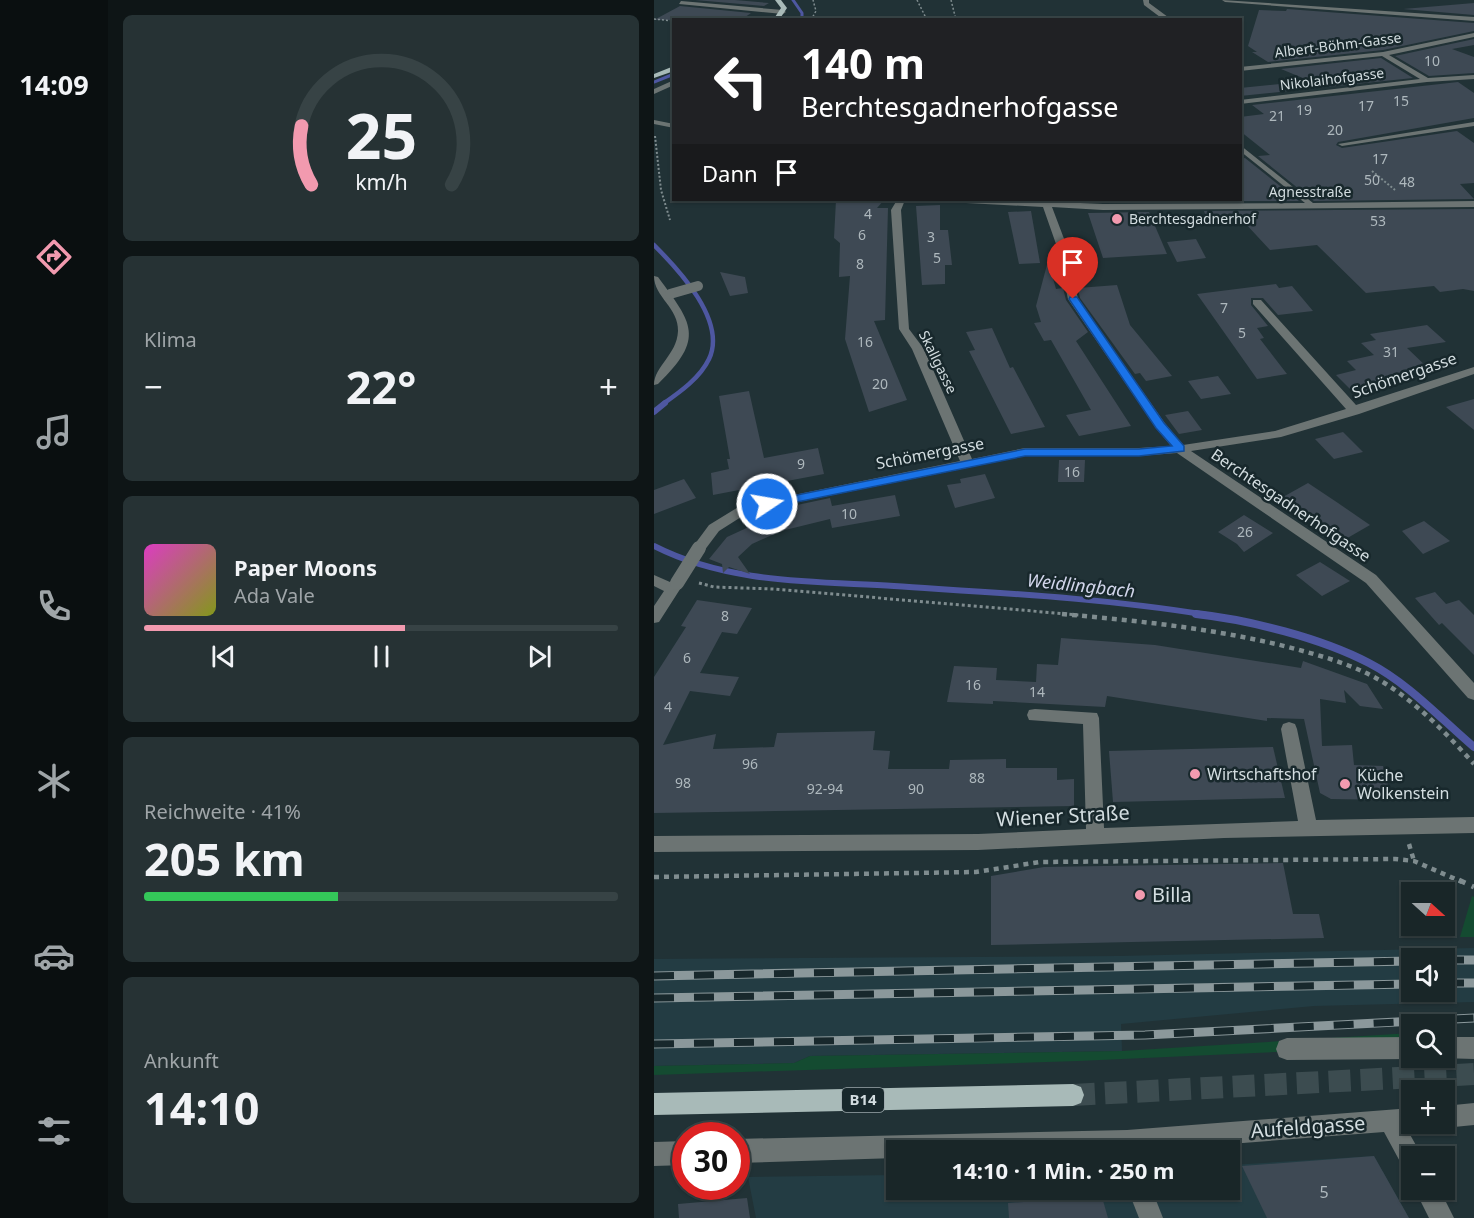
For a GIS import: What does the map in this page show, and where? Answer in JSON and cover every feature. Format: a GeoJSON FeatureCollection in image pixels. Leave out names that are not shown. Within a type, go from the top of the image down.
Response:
{"type":"FeatureCollection","features":[{"type":"Feature","properties":{"kind":"main road"},"geometry":{"type":"LineString","coordinates":[[778,0],[783,5],[783,12],[778,18]]}},
{"type":"Feature","properties":{"kind":"main road"},"geometry":{"type":"LineString","coordinates":[[654,76],[672,69]]}},
{"type":"Feature","properties":{"kind":"main road","name":"B14"},"geometry":{"type":"LineString","coordinates":[[654,1104],[1073,1095]]}},
{"type":"Feature","properties":{"kind":"street"},"geometry":{"type":"LineString","coordinates":[[1146,0],[1146,4],[1166,18]]}},
{"type":"Feature","properties":{"kind":"street"},"geometry":{"type":"LineString","coordinates":[[1225,0],[1474,19]]}},
{"type":"Feature","properties":{"kind":"street"},"geometry":{"type":"LineString","coordinates":[[681,3],[783,12]]}},
{"type":"Feature","properties":{"kind":"street","name":"Albert-Böhm-Gasse"},"geometry":{"type":"LineString","coordinates":[[1242,69],[1383,54],[1474,35]]}},
{"type":"Feature","properties":{"kind":"street","name":"Nikolaihofgasse"},"geometry":{"type":"LineString","coordinates":[[1383,54],[1426,80]]}},
{"type":"Feature","properties":{"kind":"street","name":"Nikolaihofgasse"},"geometry":{"type":"LineString","coordinates":[[1242,102],[1426,80],[1474,77]]}},
{"type":"Feature","properties":{"kind":"street"},"geometry":{"type":"LineString","coordinates":[[654,92],[672,83]]}},
{"type":"Feature","properties":{"kind":"street"},"geometry":{"type":"LineString","coordinates":[[654,122],[672,126]]}},
{"type":"Feature","properties":{"kind":"street"},"geometry":{"type":"LineString","coordinates":[[1342,144],[1474,124]]}},
{"type":"Feature","properties":{"kind":"street"},"geometry":{"type":"LineString","coordinates":[[1242,149],[1308,201],[1311,206]]}},
{"type":"Feature","properties":{"kind":"street","name":"Skallgasse"},"geometry":{"type":"LineString","coordinates":[[900,201],[896,210],[904,329],[918,349],[967,463]]}},
{"type":"Feature","properties":{"kind":"street","name":"Agnesstraße"},"geometry":{"type":"LineString","coordinates":[[982,201],[1103,207],[1140,203],[1311,206],[1474,204]]}},
{"type":"Feature","properties":{"kind":"street"},"geometry":{"type":"LineString","coordinates":[[1077,201],[1103,207]]}},
{"type":"Feature","properties":{"kind":"street","name":"Berchtesgadnerhofgasse"},"geometry":{"type":"LineString","coordinates":[[1047,205],[1061,244],[1073,299],[1160,425],[1180,449],[1371,579],[1474,694]]}},
{"type":"Feature","properties":{"kind":"street"},"geometry":{"type":"LineString","coordinates":[[654,279],[668,294],[683,321],[682,345],[670,367],[654,382]]}},
{"type":"Feature","properties":{"kind":"street"},"geometry":{"type":"LineString","coordinates":[[668,294],[698,286]]}},
{"type":"Feature","properties":{"kind":"street"},"geometry":{"type":"LineString","coordinates":[[1257,302],[1355,411]]}},
{"type":"Feature","properties":{"kind":"street","name":"Schömergasse"},"geometry":{"type":"LineString","coordinates":[[654,618],[714,528],[745,509],[1025,452],[1139,452],[1180,449],[1277,434],[1355,411],[1474,370]]}},
{"type":"Feature","properties":{"kind":"street"},"geometry":{"type":"LineString","coordinates":[[654,580],[675,586]]}},
{"type":"Feature","properties":{"kind":"street"},"geometry":{"type":"LineString","coordinates":[[1035,715],[1091,718],[1095,837]]}},
{"type":"Feature","properties":{"kind":"street"},"geometry":{"type":"LineString","coordinates":[[1289,729],[1309,829]]}},
{"type":"Feature","properties":{"kind":"street","name":"Wiener Straße"},"geometry":{"type":"LineString","coordinates":[[654,844],[978,842],[1309,829],[1469,829]]}},
{"type":"Feature","properties":{"kind":"street"},"geometry":{"type":"LineString","coordinates":[[1287,1049],[1401,1048]]}},
{"type":"Feature","properties":{"kind":"street"},"geometry":{"type":"LineString","coordinates":[[1455,1048],[1474,1048]]}},
{"type":"Feature","properties":{"kind":"street"},"geometry":{"type":"LineString","coordinates":[[1455,1116],[1474,1114]]}},
{"type":"Feature","properties":{"kind":"street","name":"Aufeldgasse"},"geometry":{"type":"LineString","coordinates":[[1190,1140],[1401,1120]]}},
{"type":"Feature","properties":{"kind":"street","name":"Aufeldgasse"},"geometry":{"type":"LineString","coordinates":[[750,1151],[886,1149]]}},
{"type":"Feature","properties":{"kind":"street"},"geometry":{"type":"LineString","coordinates":[[654,1154],[672,1153]]}},
{"type":"Feature","properties":{"kind":"street"},"geometry":{"type":"LineString","coordinates":[[1144,1200],[1151,1218]]}},
{"type":"Feature","properties":{"kind":"street"},"geometry":{"type":"LineString","coordinates":[[1432,1200],[1442,1218]]}},
{"type":"Feature","properties":{"kind":"path"},"geometry":{"type":"LineString","coordinates":[[813,0],[816,11],[813,18]]}},
{"type":"Feature","properties":{"kind":"path"},"geometry":{"type":"LineString","coordinates":[[917,0],[926,18]]}},
{"type":"Feature","properties":{"kind":"path"},"geometry":{"type":"LineString","coordinates":[[951,0],[956,18]]}},
{"type":"Feature","properties":{"kind":"path"},"geometry":{"type":"LineString","coordinates":[[654,20],[672,21]]}},
{"type":"Feature","properties":{"kind":"path"},"geometry":{"type":"LineString","coordinates":[[654,132],[661,187],[666,213],[670,220]]}},
{"type":"Feature","properties":{"kind":"path"},"geometry":{"type":"LineString","coordinates":[[1372,171],[1414,205]]}},
{"type":"Feature","properties":{"kind":"path"},"geometry":{"type":"LineString","coordinates":[[694,582],[714,587],[774,589],[1143,621],[1233,633],[1331,658],[1386,684],[1446,732],[1474,764]]}},
{"type":"Feature","properties":{"kind":"path"},"geometry":{"type":"LineString","coordinates":[[654,877],[976,872],[1040,862],[1395,859],[1414,861],[1474,887]]}},
{"type":"Feature","properties":{"kind":"shaded area"},"geometry":{"type":"Polygon","coordinates":[[[1455,948],[1474,948],[1474,1002],[1314,1006],[1121,1024],[1122,1051],[810,1056],[794,1063],[654,1066],[654,959],[1119,956],[1401,950],[1401,1002],[1455,1002],[1455,948]]]}},
{"type":"Feature","properties":{"kind":"shaded area"},"geometry":{"type":"Polygon","coordinates":[[[1374,1156],[1409,1218],[756,1218],[750,1187],[750,1177],[886,1175],[886,1200],[1240,1200],[1240,1164],[1374,1156]]]}},
{"type":"Feature","properties":{"kind":"green space"},"geometry":{"type":"Polygon","coordinates":[[[1472,896],[1474,897],[1474,937],[1460,937],[1472,896]]]}},
{"type":"Feature","properties":{"kind":"green space"},"geometry":{"type":"Polygon","coordinates":[[[1401,1034],[1401,1046],[1078,1061],[654,1075],[654,1066],[794,1063],[810,1056],[1122,1051],[1401,1034]]]}},
{"type":"Feature","properties":{"kind":"building"},"geometry":{"type":"Polygon","coordinates":[[[695,0],[735,0],[769,3],[764,6],[695,0]]]}},
{"type":"Feature","properties":{"kind":"building"},"geometry":{"type":"Polygon","coordinates":[[[1474,3],[1474,15],[1403,9],[1474,3]]]}},
{"type":"Feature","properties":{"kind":"building"},"geometry":{"type":"Polygon","coordinates":[[[680,6],[751,13],[744,18],[654,20],[680,6]]]}},
{"type":"Feature","properties":{"kind":"building"},"geometry":{"type":"Polygon","coordinates":[[[1287,9],[1474,23],[1474,31],[1383,50],[1268,62],[1252,52],[1257,52],[1248,46],[1259,10],[1286,11],[1287,9]]]}},
{"type":"Feature","properties":{"kind":"building"},"geometry":{"type":"Polygon","coordinates":[[[1474,39],[1474,45],[1452,49],[1474,57],[1474,73],[1429,76],[1395,56],[1474,39]]]}},
{"type":"Feature","properties":{"kind":"building"},"geometry":{"type":"Polygon","coordinates":[[[1381,58],[1413,78],[1242,96],[1242,88],[1310,81],[1281,69],[1381,58]]]}},
{"type":"Feature","properties":{"kind":"building"},"geometry":{"type":"Polygon","coordinates":[[[1458,82],[1474,93],[1474,118],[1338,142],[1336,145],[1342,148],[1457,131],[1474,143],[1474,183],[1460,184],[1474,199],[1314,201],[1258,156],[1270,155],[1242,133],[1242,117],[1264,114],[1252,105],[1458,82]]]}},
{"type":"Feature","properties":{"kind":"building"},"geometry":{"type":"Polygon","coordinates":[[[1245,158],[1299,201],[1242,201],[1242,159],[1245,158]]]}},
{"type":"Feature","properties":{"kind":"building"},"geometry":{"type":"Polygon","coordinates":[[[836,201],[883,201],[877,208],[888,208],[885,320],[874,321],[907,400],[869,412],[845,339],[850,276],[839,277],[840,243],[834,238],[836,201]]]}},
{"type":"Feature","properties":{"kind":"building"},"geometry":{"type":"Polygon","coordinates":[[[940,205],[940,230],[948,230],[952,265],[945,265],[945,284],[922,285],[916,206],[940,205]]]}},
{"type":"Feature","properties":{"kind":"building"},"geometry":{"type":"Polygon","coordinates":[[[1474,209],[1474,291],[1463,289],[1440,292],[1434,286],[1366,293],[1317,245],[1270,250],[1244,222],[1208,222],[1204,211],[1474,209]]]}},
{"type":"Feature","properties":{"kind":"building"},"geometry":{"type":"Polygon","coordinates":[[[1031,211],[1040,263],[1019,264],[1008,212],[1031,211]]]}},
{"type":"Feature","properties":{"kind":"building"},"geometry":{"type":"Polygon","coordinates":[[[1149,212],[1167,254],[1103,258],[1088,213],[1149,212]]]}},
{"type":"Feature","properties":{"kind":"building"},"geometry":{"type":"Polygon","coordinates":[[[1196,239],[1206,258],[1177,262],[1167,242],[1196,239]]]}},
{"type":"Feature","properties":{"kind":"building"},"geometry":{"type":"Polygon","coordinates":[[[1048,261],[1056,289],[1063,288],[1066,300],[1088,332],[1076,341],[1131,426],[1079,436],[1066,415],[1091,410],[1051,340],[1044,341],[1034,323],[1041,322],[1036,306],[1048,261]]]}},
{"type":"Feature","properties":{"kind":"building"},"geometry":{"type":"Polygon","coordinates":[[[720,272],[745,277],[748,293],[730,296],[720,272]]]}},
{"type":"Feature","properties":{"kind":"building"},"geometry":{"type":"Polygon","coordinates":[[[1276,284],[1279,288],[1292,286],[1313,311],[1278,315],[1263,298],[1251,298],[1251,305],[1268,326],[1257,328],[1264,338],[1260,339],[1287,374],[1257,379],[1197,294],[1276,284]]]}},
{"type":"Feature","properties":{"kind":"building"},"geometry":{"type":"Polygon","coordinates":[[[1117,285],[1130,325],[1172,376],[1146,381],[1140,373],[1135,374],[1080,298],[1078,288],[1117,285]]]}},
{"type":"Feature","properties":{"kind":"building"},"geometry":{"type":"Polygon","coordinates":[[[1427,325],[1446,342],[1407,348],[1429,369],[1385,378],[1390,383],[1376,386],[1381,391],[1357,396],[1336,375],[1356,370],[1347,361],[1374,355],[1361,343],[1376,340],[1370,334],[1427,325]]]}},
{"type":"Feature","properties":{"kind":"building"},"geometry":{"type":"Polygon","coordinates":[[[992,328],[1010,368],[1013,367],[1045,427],[1011,434],[969,351],[975,350],[966,332],[992,328]]]}},
{"type":"Feature","properties":{"kind":"building"},"geometry":{"type":"Polygon","coordinates":[[[1218,376],[1231,394],[1201,399],[1188,381],[1218,376]]]}},
{"type":"Feature","properties":{"kind":"building"},"geometry":{"type":"Polygon","coordinates":[[[749,391],[764,458],[818,448],[824,474],[713,495],[711,473],[729,469],[727,459],[730,459],[719,396],[749,391]]]}},
{"type":"Feature","properties":{"kind":"building"},"geometry":{"type":"Polygon","coordinates":[[[1474,399],[1474,430],[1446,407],[1474,399]]]}},
{"type":"Feature","properties":{"kind":"building"},"geometry":{"type":"Polygon","coordinates":[[[1188,411],[1202,430],[1179,434],[1165,415],[1188,411]]]}},
{"type":"Feature","properties":{"kind":"building"},"geometry":{"type":"Polygon","coordinates":[[[1343,432],[1363,452],[1334,459],[1315,439],[1343,432]]]}},
{"type":"Feature","properties":{"kind":"building"},"geometry":{"type":"Polygon","coordinates":[[[1059,460],[1085,460],[1084,482],[1058,482],[1059,460]]]}},
{"type":"Feature","properties":{"kind":"building"},"geometry":{"type":"Polygon","coordinates":[[[985,474],[995,498],[955,508],[947,485],[961,483],[960,479],[985,474]]]}},
{"type":"Feature","properties":{"kind":"building"},"geometry":{"type":"Polygon","coordinates":[[[684,479],[696,498],[654,514],[654,490],[684,479]]]}},
{"type":"Feature","properties":{"kind":"building"},"geometry":{"type":"Polygon","coordinates":[[[1308,483],[1370,525],[1344,540],[1283,497],[1308,483]]]}},
{"type":"Feature","properties":{"kind":"building"},"geometry":{"type":"Polygon","coordinates":[[[895,495],[900,516],[832,528],[830,519],[781,531],[752,544],[738,557],[750,574],[729,567],[723,573],[722,564],[709,559],[727,537],[797,505],[830,498],[832,506],[895,495]]]}},
{"type":"Feature","properties":{"kind":"building"},"geometry":{"type":"Polygon","coordinates":[[[1244,515],[1273,533],[1244,552],[1237,544],[1218,532],[1244,515]]]}},
{"type":"Feature","properties":{"kind":"building"},"geometry":{"type":"Polygon","coordinates":[[[1424,521],[1450,541],[1423,554],[1402,531],[1424,521]]]}},
{"type":"Feature","properties":{"kind":"building"},"geometry":{"type":"Polygon","coordinates":[[[1320,562],[1350,581],[1322,596],[1296,575],[1320,562]]]}},
{"type":"Feature","properties":{"kind":"building"},"geometry":{"type":"Polygon","coordinates":[[[1435,592],[1446,604],[1459,600],[1474,615],[1474,655],[1442,623],[1439,625],[1415,598],[1435,592]]]}},
{"type":"Feature","properties":{"kind":"building"},"geometry":{"type":"Polygon","coordinates":[[[697,600],[752,608],[737,634],[722,632],[700,673],[739,677],[730,696],[690,691],[663,745],[716,734],[713,749],[774,747],[777,733],[875,731],[873,750],[890,751],[888,769],[949,769],[950,760],[1006,759],[1006,768],[1057,768],[1057,780],[1074,779],[1074,806],[654,813],[654,677],[686,627],[681,626],[697,600]]]}},
{"type":"Feature","properties":{"kind":"building"},"geometry":{"type":"Polygon","coordinates":[[[1061,638],[1155,645],[1301,668],[1303,661],[1367,684],[1383,709],[1360,706],[1344,690],[1346,703],[1320,699],[1322,746],[1352,745],[1354,765],[1383,766],[1392,800],[1331,799],[1320,793],[1304,719],[1267,718],[1267,721],[1107,696],[1105,707],[993,701],[993,704],[947,702],[954,666],[997,668],[996,680],[1036,682],[1037,664],[1058,665],[1061,638]]]}},
{"type":"Feature","properties":{"kind":"building","name":"Wirtschaftshof"},"geometry":{"type":"Polygon","coordinates":[[[1273,747],[1285,798],[1113,802],[1109,751],[1273,747]]]}},
{"type":"Feature","properties":{"kind":"building","name":"Billa"},"geometry":{"type":"Polygon","coordinates":[[[1283,863],[1293,914],[1319,914],[1324,938],[991,945],[991,876],[1044,867],[1283,863]]]}},
{"type":"Feature","properties":{"kind":"building"},"geometry":{"type":"Polygon","coordinates":[[[1374,1156],[1409,1218],[1267,1218],[1242,1166],[1374,1156]]]}},
{"type":"Feature","properties":{"kind":"building"},"geometry":{"type":"Polygon","coordinates":[[[747,1200],[750,1218],[679,1218],[678,1204],[747,1200]]]}},
{"type":"Feature","properties":{"kind":"building"},"geometry":{"type":"Polygon","coordinates":[[[1103,1200],[1108,1218],[1009,1218],[1008,1203],[1103,1200]]]}},
{"type":"Feature","properties":{"kind":"waterway","name":"Weidlingbach"},"geometry":{"type":"LineString","coordinates":[[793,0],[802,13],[801,18]]}},
{"type":"Feature","properties":{"kind":"waterway","name":"Weidlingbach"},"geometry":{"type":"LineString","coordinates":[[654,82],[672,75]]}},
{"type":"Feature","properties":{"kind":"waterway","name":"Weidlingbach"},"geometry":{"type":"LineString","coordinates":[[654,245],[676,268],[698,297],[712,329],[713,344],[705,366],[683,389],[663,404]]}},
{"type":"Feature","properties":{"kind":"waterway","name":"Weidlingbach"},"geometry":{"type":"LineString","coordinates":[[654,412],[665,403]]}},
{"type":"Feature","properties":{"kind":"waterway","name":"Weidlingbach"},"geometry":{"type":"LineString","coordinates":[[654,546],[711,568],[771,578],[1051,597],[1129,604],[1207,615]]}},
{"type":"Feature","properties":{"kind":"waterway","name":"Weidlingbach"},"geometry":{"type":"LineString","coordinates":[[1196,614],[1285,631],[1369,663],[1411,691],[1474,747]]}},
{"type":"Feature","properties":{"kind":"tunnel"},"geometry":{"type":"LineString","coordinates":[[1073,1095],[1474,1074]]}},
{"type":"Feature","properties":{"kind":"railway"},"geometry":{"type":"LineString","coordinates":[[1455,960],[1474,960]]}},
{"type":"Feature","properties":{"kind":"railway"},"geometry":{"type":"LineString","coordinates":[[654,976],[1401,961]]}},
{"type":"Feature","properties":{"kind":"railway"},"geometry":{"type":"LineString","coordinates":[[1455,983],[1474,983]]}},
{"type":"Feature","properties":{"kind":"railway"},"geometry":{"type":"LineString","coordinates":[[654,998],[1401,984]]}},
{"type":"Feature","properties":{"kind":"railway"},"geometry":{"type":"LineString","coordinates":[[654,1044],[1145,1035],[1474,1018]]}},
{"type":"Feature","properties":{"kind":"place","name":"Berchtesgadnerhof"},"geometry":{"type":"Point","coordinates":[1117,219]}},
{"type":"Feature","properties":{"kind":"place","name":"Wirtschaftshof"},"geometry":{"type":"Point","coordinates":[1195,774]}},
{"type":"Feature","properties":{"kind":"place","name":"Küche Wolkenstein"},"geometry":{"type":"Point","coordinates":[1345,784]}},
{"type":"Feature","properties":{"kind":"place","name":"Billa"},"geometry":{"type":"Point","coordinates":[1140,895]}},
{"type":"Feature","properties":{"kind":"route"},"geometry":{"type":"LineString","coordinates":[[767,504],[1025,452],[1139,452],[1180,449],[1160,425],[1073,299]]}}]}
